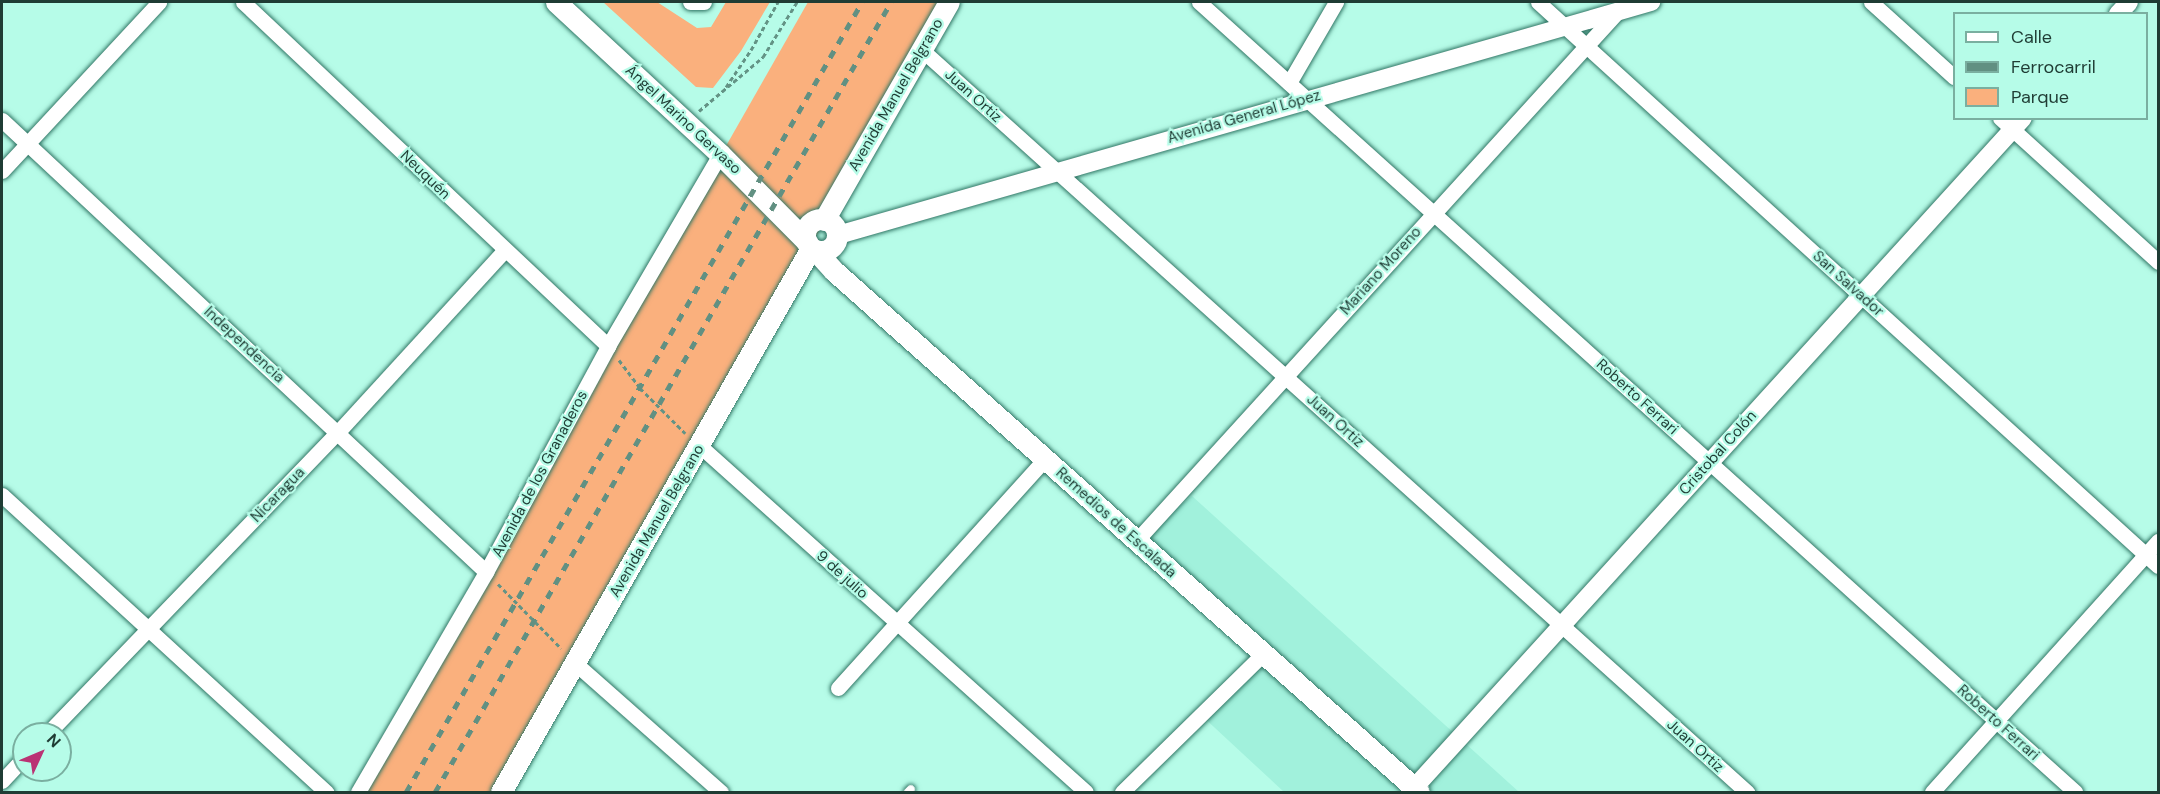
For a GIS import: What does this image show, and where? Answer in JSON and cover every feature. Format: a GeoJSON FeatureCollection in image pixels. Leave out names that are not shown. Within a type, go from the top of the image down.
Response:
{"type":"FeatureCollection","features":[{"type":"Feature","properties":{"kind":"main road","name":"Ángel Marino Gervaso"},"geometry":{"type":"LineString","coordinates":[[556,2],[720,154],[811,246]]}},
{"type":"Feature","properties":{"kind":"main road","name":"Avenida Manuel Belgrano"},"geometry":{"type":"LineString","coordinates":[[501,792],[700,446],[811,246],[809,226],[831,227],[922,50],[950,2]]}},
{"type":"Feature","properties":{"kind":"main road","name":"Remedios de Escalada"},"geometry":{"type":"LineString","coordinates":[[811,246],[834,271],[1417,790]]}},
{"type":"Feature","properties":{"kind":"street"},"geometry":{"type":"LineString","coordinates":[[2,171],[159,2]]}},
{"type":"Feature","properties":{"kind":"street","name":"Neuquén"},"geometry":{"type":"LineString","coordinates":[[243,2],[504,251],[608,346]]}},
{"type":"Feature","properties":{"kind":"street"},"geometry":{"type":"LineString","coordinates":[[690,2],[704,2]]}},
{"type":"Feature","properties":{"kind":"street","name":"Roberto Ferrari"},"geometry":{"type":"LineString","coordinates":[[1199,2],[2075,792]]}},
{"type":"Feature","properties":{"kind":"street"},"geometry":{"type":"LineString","coordinates":[[1289,83],[1336,2]]}},
{"type":"Feature","properties":{"kind":"street","name":"San Salvador"},"geometry":{"type":"LineString","coordinates":[[1538,2],[2158,566]]}},
{"type":"Feature","properties":{"kind":"street","name":"Avenida General López"},"geometry":{"type":"LineString","coordinates":[[831,227],[1057,170],[1563,25],[1622,6],[1651,2]]}},
{"type":"Feature","properties":{"kind":"street"},"geometry":{"type":"LineString","coordinates":[[1870,2],[1953,76]]}},
{"type":"Feature","properties":{"kind":"street","name":"Mariano Moreno"},"geometry":{"type":"LineString","coordinates":[[1136,540],[1622,6]]}},
{"type":"Feature","properties":{"kind":"street","name":"Juan Ortiz"},"geometry":{"type":"LineString","coordinates":[[922,50],[1747,792]]}},
{"type":"Feature","properties":{"kind":"street","name":"Independencia"},"geometry":{"type":"LineString","coordinates":[[2,120],[486,572]]}},
{"type":"Feature","properties":{"kind":"street"},"geometry":{"type":"LineString","coordinates":[[2012,122],[2158,262]]}},
{"type":"Feature","properties":{"kind":"street","name":"Cristobal Colón"},"geometry":{"type":"LineString","coordinates":[[1417,790],[1561,625],[1862,296],[2012,122]]}},
{"type":"Feature","properties":{"kind":"street","name":"Avenida de los Granaderos"},"geometry":{"type":"LineString","coordinates":[[358,792],[486,572],[608,346],[720,154]]}},
{"type":"Feature","properties":{"kind":"street","name":"Nicaragua"},"geometry":{"type":"LineString","coordinates":[[59,722],[338,432],[504,251]]}},
{"type":"Feature","properties":{"kind":"street","name":"9 de julio"},"geometry":{"type":"LineString","coordinates":[[700,446],[1086,792]]}},
{"type":"Feature","properties":{"kind":"street"},"geometry":{"type":"LineString","coordinates":[[838,688],[1045,459]]}},
{"type":"Feature","properties":{"kind":"street"},"geometry":{"type":"LineString","coordinates":[[2,495],[326,792]]}},
{"type":"Feature","properties":{"kind":"street"},"geometry":{"type":"LineString","coordinates":[[1932,792],[2158,541]]}},
{"type":"Feature","properties":{"kind":"street"},"geometry":{"type":"LineString","coordinates":[[1122,792],[1263,654]]}},
{"type":"Feature","properties":{"kind":"street"},"geometry":{"type":"LineString","coordinates":[[575,663],[721,792]]}},
{"type":"Feature","properties":{"kind":"path"},"geometry":{"type":"LineString","coordinates":[[723,91],[751,50],[778,2]]}},
{"type":"Feature","properties":{"kind":"path"},"geometry":{"type":"LineString","coordinates":[[686,122],[763,57],[797,2]]}},
{"type":"Feature","properties":{"kind":"path"},"geometry":{"type":"LineString","coordinates":[[608,346],[640,388],[700,446]]}},
{"type":"Feature","properties":{"kind":"path"},"geometry":{"type":"LineString","coordinates":[[486,572],[575,663]]}},
{"type":"Feature","properties":{"kind":"shaded area"},"geometry":{"type":"Polygon","coordinates":[[[1192,496],[1519,792],[1284,792],[1201,715],[1262,654],[1136,541],[1192,496]]]}},
{"type":"Feature","properties":{"kind":"green space"},"geometry":{"type":"Polygon","coordinates":[[[603,2],[657,2],[697,28],[711,27],[726,2],[770,2],[741,51],[713,88],[696,87],[603,2]]]}},
{"type":"Feature","properties":{"kind":"green space"},"geometry":{"type":"Polygon","coordinates":[[[808,2],[949,2],[501,792],[358,792],[808,2]]]}},
{"type":"Feature","properties":{"kind":"railway"},"geometry":{"type":"LineString","coordinates":[[406,792],[862,2]]}},
{"type":"Feature","properties":{"kind":"railway"},"geometry":{"type":"LineString","coordinates":[[435,792],[891,2]]}}]}
